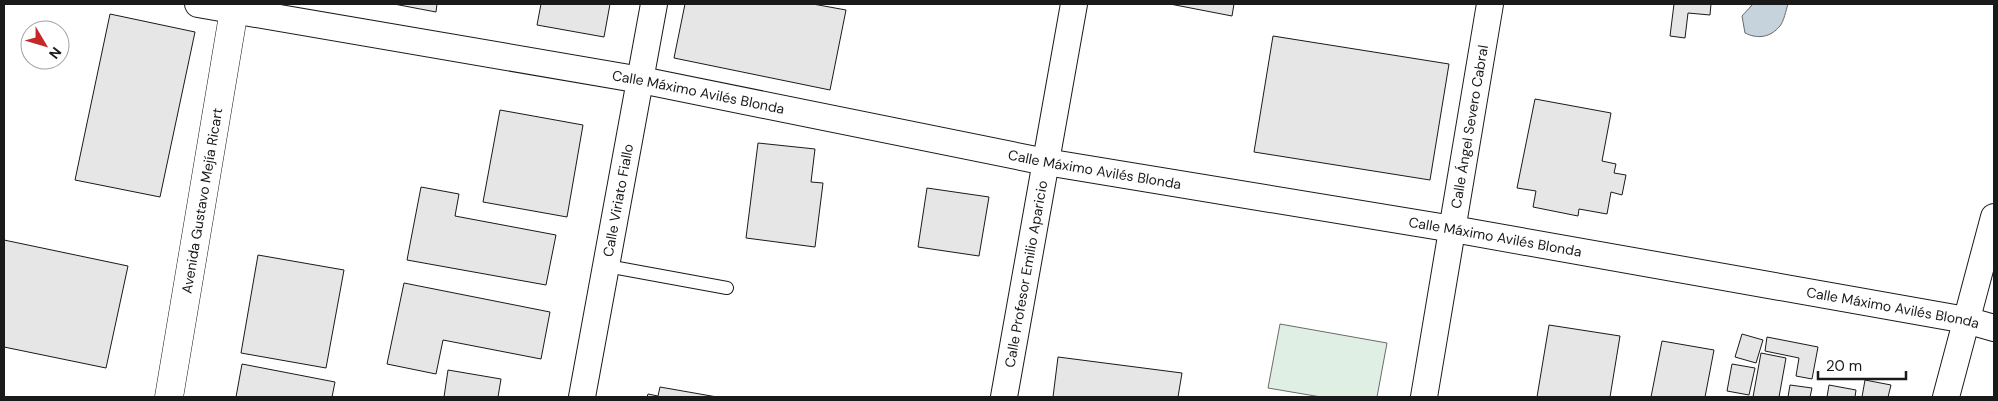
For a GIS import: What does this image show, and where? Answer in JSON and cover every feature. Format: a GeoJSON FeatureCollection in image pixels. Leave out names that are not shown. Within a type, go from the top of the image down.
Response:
{"type":"FeatureCollection","features":[{"type":"Feature","properties":{"kind":"street","name":"Calle Máximo Avilés Blonda"},"geometry":{"type":"LineString","coordinates":[[198,4],[235,7],[641,80],[1046,162],[1453,229],[1966,320],[1994,328]]}},
{"type":"Feature","properties":{"kind":"street","name":"Calle Viriato Fiallo"},"geometry":{"type":"LineString","coordinates":[[582,397],[654,4]]}},
{"type":"Feature","properties":{"kind":"street","name":"Calle Profesor Emilio Aparicio"},"geometry":{"type":"LineString","coordinates":[[1004,397],[1074,4]]}},
{"type":"Feature","properties":{"kind":"street","name":"Calle Ángel Severo Cabral"},"geometry":{"type":"LineString","coordinates":[[1424,397],[1490,4]]}},
{"type":"Feature","properties":{"kind":"street","name":"Avenida Gustavo Mejía Ricart"},"geometry":{"type":"LineString","coordinates":[[169,397],[235,7]]}},
{"type":"Feature","properties":{"kind":"street"},"geometry":{"type":"LineString","coordinates":[[1946,397],[1994,217]]}},
{"type":"Feature","properties":{"kind":"lane"},"geometry":{"type":"LineString","coordinates":[[607,266],[727,288]]}},
{"type":"Feature","properties":{"kind":"green space"},"geometry":{"type":"Polygon","coordinates":[[[1280,324],[1387,343],[1377,397],[1321,397],[1268,388],[1280,324]]]}},
{"type":"Feature","properties":{"kind":"shaded area"},"geometry":{"type":"Polygon","coordinates":[[[1753,4],[1788,4],[1780,26],[1772,33],[1759,37],[1745,33],[1742,16],[1753,4]]]}},
{"type":"Feature","properties":{"kind":"building"},"geometry":{"type":"Polygon","coordinates":[[[394,4],[437,4],[436,12],[394,4]]]}},
{"type":"Feature","properties":{"kind":"building"},"geometry":{"type":"Polygon","coordinates":[[[541,4],[610,4],[604,37],[537,25],[541,4]]]}},
{"type":"Feature","properties":{"kind":"building"},"geometry":{"type":"Polygon","coordinates":[[[685,4],[813,4],[846,10],[830,90],[674,58],[685,4]]]}},
{"type":"Feature","properties":{"kind":"building"},"geometry":{"type":"Polygon","coordinates":[[[1170,4],[1234,4],[1232,16],[1170,4]]]}},
{"type":"Feature","properties":{"kind":"building"},"geometry":{"type":"Polygon","coordinates":[[[1674,4],[1711,4],[1710,15],[1688,13],[1685,38],[1670,36],[1674,4]]]}},
{"type":"Feature","properties":{"kind":"building"},"geometry":{"type":"Polygon","coordinates":[[[110,14],[195,32],[160,197],[75,180],[110,14]]]}},
{"type":"Feature","properties":{"kind":"building"},"geometry":{"type":"Polygon","coordinates":[[[1273,36],[1449,64],[1430,180],[1254,152],[1273,36]]]}},
{"type":"Feature","properties":{"kind":"building"},"geometry":{"type":"Polygon","coordinates":[[[1535,99],[1611,113],[1602,161],[1616,164],[1614,173],[1626,175],[1622,195],[1611,192],[1607,214],[1579,209],[1578,216],[1533,207],[1536,191],[1517,188],[1535,99]]]}},
{"type":"Feature","properties":{"kind":"building"},"geometry":{"type":"Polygon","coordinates":[[[500,110],[583,125],[567,217],[483,202],[500,110]]]}},
{"type":"Feature","properties":{"kind":"building"},"geometry":{"type":"Polygon","coordinates":[[[758,143],[815,149],[811,182],[823,183],[815,247],[746,238],[758,143]]]}},
{"type":"Feature","properties":{"kind":"building"},"geometry":{"type":"Polygon","coordinates":[[[421,187],[459,194],[455,216],[556,235],[546,285],[407,260],[421,187]]]}},
{"type":"Feature","properties":{"kind":"building"},"geometry":{"type":"Polygon","coordinates":[[[927,188],[989,197],[979,256],[918,247],[927,188]]]}},
{"type":"Feature","properties":{"kind":"building"},"geometry":{"type":"Polygon","coordinates":[[[4,240],[128,266],[106,368],[4,347],[4,240]]]}},
{"type":"Feature","properties":{"kind":"building"},"geometry":{"type":"Polygon","coordinates":[[[258,255],[344,270],[326,368],[241,353],[258,255]]]}},
{"type":"Feature","properties":{"kind":"building"},"geometry":{"type":"Polygon","coordinates":[[[404,283],[550,312],[541,359],[443,340],[436,374],[387,364],[404,283]]]}},
{"type":"Feature","properties":{"kind":"building"},"geometry":{"type":"Polygon","coordinates":[[[1549,325],[1620,336],[1610,397],[1537,397],[1549,325]]]}},
{"type":"Feature","properties":{"kind":"building"},"geometry":{"type":"Polygon","coordinates":[[[1742,334],[1763,340],[1756,363],[1735,357],[1742,334]]]}},
{"type":"Feature","properties":{"kind":"building"},"geometry":{"type":"Polygon","coordinates":[[[1767,337],[1818,347],[1812,379],[1796,376],[1799,358],[1765,351],[1767,337]]]}},
{"type":"Feature","properties":{"kind":"building"},"geometry":{"type":"Polygon","coordinates":[[[1662,341],[1714,350],[1705,397],[1651,397],[1662,341]]]}},
{"type":"Feature","properties":{"kind":"building"},"geometry":{"type":"Polygon","coordinates":[[[1761,353],[1786,358],[1779,397],[1753,397],[1761,353]]]}},
{"type":"Feature","properties":{"kind":"building"},"geometry":{"type":"Polygon","coordinates":[[[1058,357],[1182,373],[1178,397],[1053,397],[1058,357]]]}},
{"type":"Feature","properties":{"kind":"building"},"geometry":{"type":"Polygon","coordinates":[[[242,364],[335,382],[332,397],[236,397],[242,364]]]}},
{"type":"Feature","properties":{"kind":"building"},"geometry":{"type":"Polygon","coordinates":[[[1732,364],[1755,368],[1749,395],[1727,391],[1732,364]]]}},
{"type":"Feature","properties":{"kind":"building"},"geometry":{"type":"Polygon","coordinates":[[[448,370],[501,379],[498,397],[444,397],[448,370]]]}},
{"type":"Feature","properties":{"kind":"building"},"geometry":{"type":"Polygon","coordinates":[[[1865,380],[1891,385],[1888,397],[1862,397],[1865,380]]]}},
{"type":"Feature","properties":{"kind":"building"},"geometry":{"type":"Polygon","coordinates":[[[1790,385],[1812,388],[1810,397],[1788,397],[1790,385]]]}},
{"type":"Feature","properties":{"kind":"building"},"geometry":{"type":"Polygon","coordinates":[[[1829,385],[1856,390],[1855,397],[1827,397],[1829,385]]]}},
{"type":"Feature","properties":{"kind":"building"},"geometry":{"type":"Polygon","coordinates":[[[660,387],[717,397],[647,397],[648,394],[658,396],[660,387]]]}}]}
